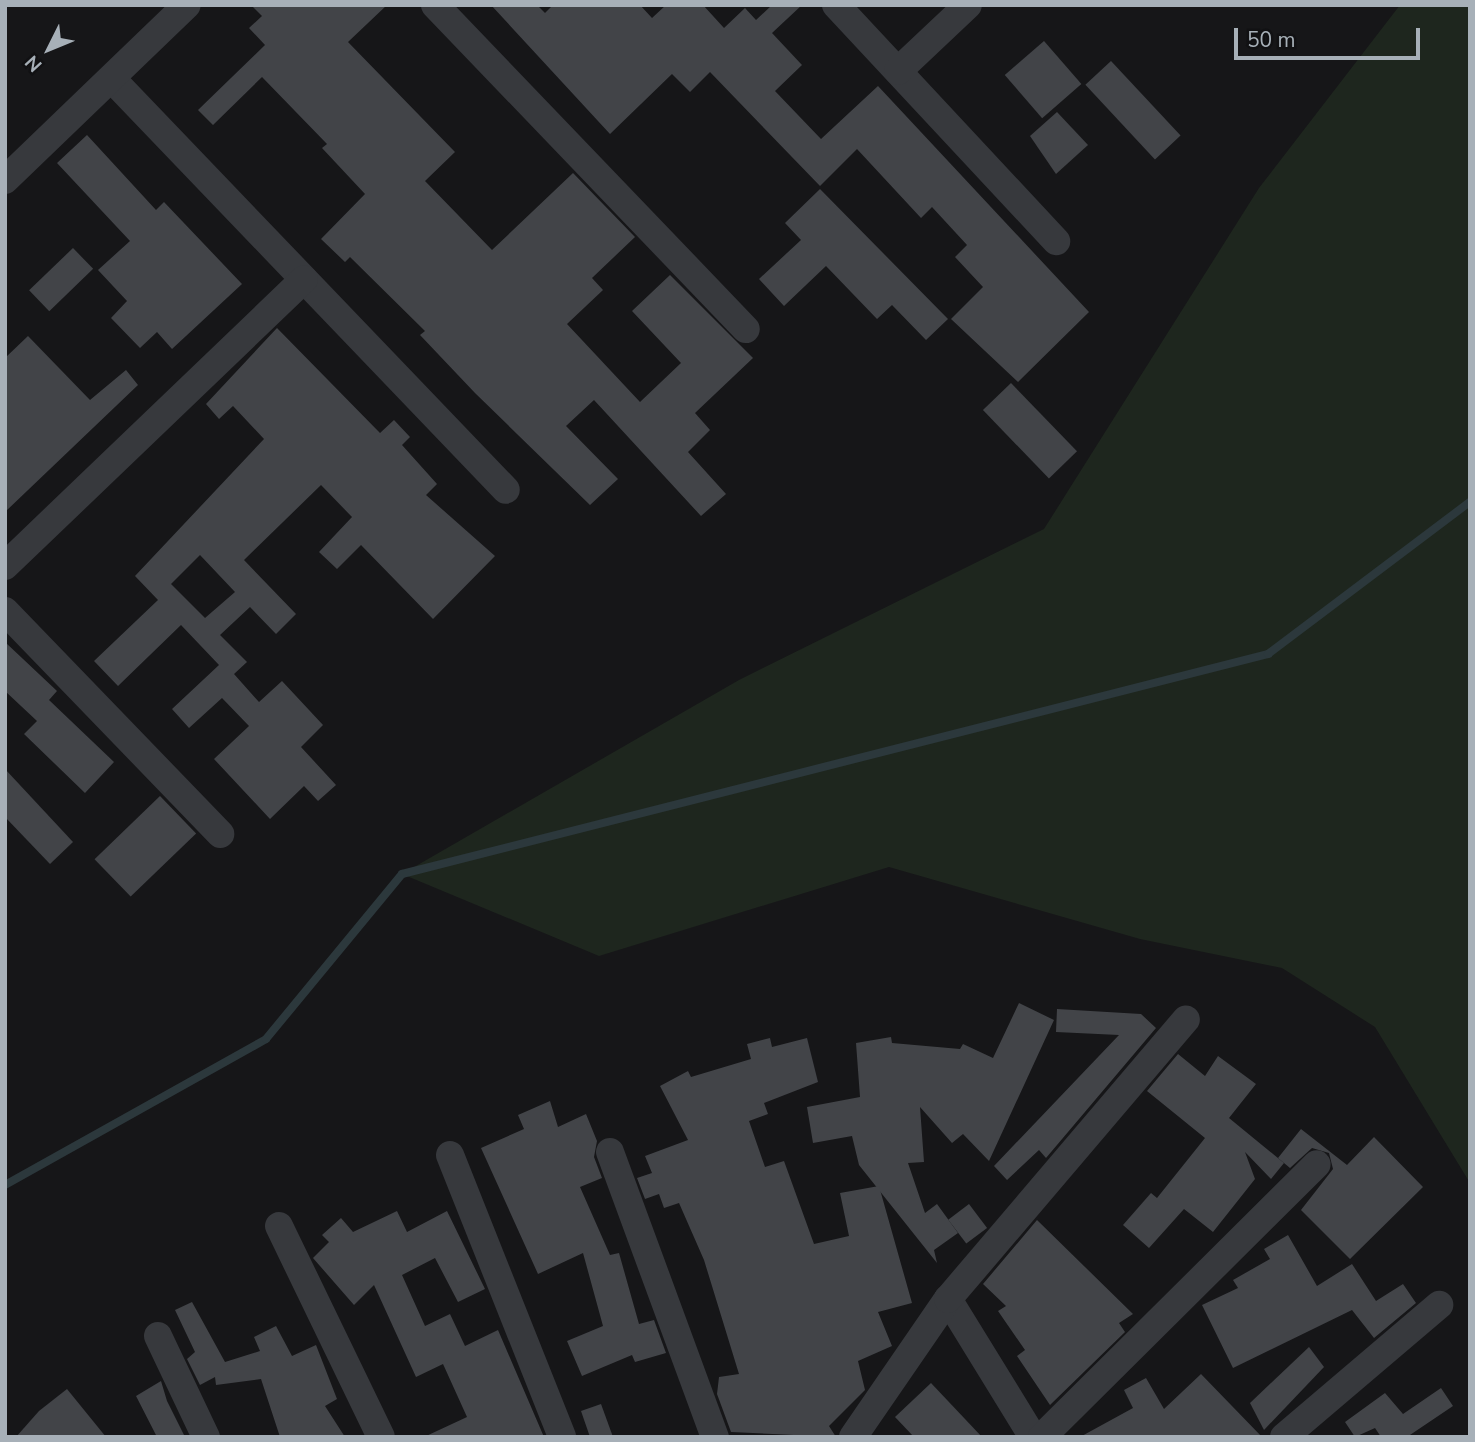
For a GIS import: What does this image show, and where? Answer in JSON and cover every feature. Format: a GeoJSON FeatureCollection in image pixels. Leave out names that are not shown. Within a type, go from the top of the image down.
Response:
{"type":"FeatureCollection","features":[{"type":"Feature","properties":{"kind":"street"},"geometry":{"type":"LineString","coordinates":[[5,180],[187,5]]}},
{"type":"Feature","properties":{"kind":"street"},"geometry":{"type":"LineString","coordinates":[[435,5],[746,330]]}},
{"type":"Feature","properties":{"kind":"street"},"geometry":{"type":"LineString","coordinates":[[836,5],[1056,241]]}},
{"type":"Feature","properties":{"kind":"street"},"geometry":{"type":"LineString","coordinates":[[898,71],[968,5]]}},
{"type":"Feature","properties":{"kind":"street"},"geometry":{"type":"LineString","coordinates":[[111,79],[506,490]]}},
{"type":"Feature","properties":{"kind":"street"},"geometry":{"type":"LineString","coordinates":[[5,566],[304,279]]}},
{"type":"Feature","properties":{"kind":"street"},"geometry":{"type":"LineString","coordinates":[[5,611],[220,834]]}},
{"type":"Feature","properties":{"kind":"street"},"geometry":{"type":"LineString","coordinates":[[853,1437],[948,1299],[1186,1019]]}},
{"type":"Feature","properties":{"kind":"street"},"geometry":{"type":"LineString","coordinates":[[610,1152],[715,1437]]}},
{"type":"Feature","properties":{"kind":"street"},"geometry":{"type":"LineString","coordinates":[[450,1155],[562,1437]]}},
{"type":"Feature","properties":{"kind":"street"},"geometry":{"type":"LineString","coordinates":[[1042,1437],[1317,1164]]}},
{"type":"Feature","properties":{"kind":"street"},"geometry":{"type":"LineString","coordinates":[[279,1226],[381,1437]]}},
{"type":"Feature","properties":{"kind":"street"},"geometry":{"type":"LineString","coordinates":[[948,1299],[1033,1437]]}},
{"type":"Feature","properties":{"kind":"street"},"geometry":{"type":"LineString","coordinates":[[1284,1437],[1439,1305]]}},
{"type":"Feature","properties":{"kind":"street"},"geometry":{"type":"LineString","coordinates":[[158,1336],[206,1437]]}},
{"type":"Feature","properties":{"kind":"shaded area"},"geometry":{"type":"Polygon","coordinates":[[[1400,5],[1470,5],[1470,1183],[1375,1027],[1282,968],[1140,939],[889,867],[599,956],[402,874],[739,680],[1044,529],[1259,188],[1400,5]]]}},
{"type":"Feature","properties":{"kind":"building"},"geometry":{"type":"Polygon","coordinates":[[[251,5],[387,5],[348,42],[455,152],[425,181],[492,250],[573,173],[635,237],[592,278],[603,290],[567,324],[640,402],[681,363],[632,311],[670,275],[753,358],[695,413],[710,430],[688,452],[726,494],[701,516],[594,400],[566,426],[618,479],[590,505],[475,393],[420,335],[425,331],[350,257],[345,262],[321,239],[365,194],[322,148],[327,144],[262,77],[213,125],[198,110],[265,45],[249,28],[262,16],[251,5]]]}},
{"type":"Feature","properties":{"kind":"building"},"geometry":{"type":"Polygon","coordinates":[[[491,5],[537,5],[545,13],[553,5],[640,5],[652,18],[666,5],[703,5],[724,28],[745,8],[756,20],[772,5],[802,5],[772,33],[802,65],[775,91],[821,139],[878,86],[1089,312],[1018,382],[951,319],[983,287],[955,257],[967,245],[932,207],[921,218],[857,149],[820,186],[710,72],[690,92],[672,74],[610,134],[491,5]]]}},
{"type":"Feature","properties":{"kind":"building"},"geometry":{"type":"Polygon","coordinates":[[[1044,41],[1081,84],[1042,118],[1005,75],[1044,41]]]}},
{"type":"Feature","properties":{"kind":"building"},"geometry":{"type":"Polygon","coordinates":[[[1111,61],[1181,136],[1155,159],[1085,85],[1111,61]]]}},
{"type":"Feature","properties":{"kind":"building"},"geometry":{"type":"Polygon","coordinates":[[[1057,112],[1088,145],[1056,174],[1030,136],[1057,112]]]}},
{"type":"Feature","properties":{"kind":"building"},"geometry":{"type":"Polygon","coordinates":[[[87,135],[156,210],[164,202],[242,284],[172,349],[157,332],[140,348],[111,318],[127,301],[98,270],[130,241],[57,163],[87,135]]]}},
{"type":"Feature","properties":{"kind":"building"},"geometry":{"type":"Polygon","coordinates":[[[820,189],[948,319],[926,340],[892,305],[877,319],[826,266],[784,306],[759,279],[801,240],[785,223],[820,189]]]}},
{"type":"Feature","properties":{"kind":"building"},"geometry":{"type":"Polygon","coordinates":[[[73,248],[93,269],[49,311],[29,290],[73,248]]]}},
{"type":"Feature","properties":{"kind":"building"},"geometry":{"type":"Polygon","coordinates":[[[277,328],[380,433],[394,420],[410,437],[402,445],[437,484],[426,495],[495,556],[433,619],[361,545],[337,569],[319,552],[352,517],[321,485],[244,560],[296,614],[276,634],[250,607],[220,635],[247,662],[234,674],[259,702],[282,681],[323,725],[301,747],[336,785],[318,801],[304,786],[270,819],[214,759],[249,726],[222,698],[189,728],[172,709],[219,665],[181,625],[118,686],[94,661],[158,600],[135,576],[264,439],[233,406],[219,419],[206,404],[277,328]],[[200,555],[171,584],[205,618],[235,592],[200,555]]]}},
{"type":"Feature","properties":{"kind":"building"},"geometry":{"type":"Polygon","coordinates":[[[28,336],[90,400],[126,370],[138,385],[5,512],[5,358],[28,336]]]}},
{"type":"Feature","properties":{"kind":"building"},"geometry":{"type":"Polygon","coordinates":[[[1011,383],[1077,451],[1049,478],[983,410],[1011,383]]]}},
{"type":"Feature","properties":{"kind":"building"},"geometry":{"type":"Polygon","coordinates":[[[5,642],[57,691],[49,700],[114,762],[85,793],[24,734],[37,721],[5,691],[5,642]]]}},
{"type":"Feature","properties":{"kind":"building"},"geometry":{"type":"Polygon","coordinates":[[[5,769],[73,842],[50,864],[5,817],[5,769]]]}},
{"type":"Feature","properties":{"kind":"building"},"geometry":{"type":"Polygon","coordinates":[[[160,796],[196,833],[131,897],[95,859],[160,796]]]}},
{"type":"Feature","properties":{"kind":"building"},"geometry":{"type":"Polygon","coordinates":[[[1019,1003],[1054,1020],[989,1161],[963,1134],[952,1143],[920,1107],[924,1162],[908,1163],[925,1213],[937,1204],[958,1233],[934,1250],[937,1263],[859,1165],[852,1136],[813,1143],[807,1107],[860,1097],[856,1043],[891,1037],[892,1043],[960,1049],[963,1044],[993,1058],[1019,1003]]]}},
{"type":"Feature","properties":{"kind":"building"},"geometry":{"type":"Polygon","coordinates":[[[1057,1009],[1141,1014],[1156,1028],[1046,1158],[1039,1150],[1007,1180],[994,1166],[1119,1035],[1056,1032],[1057,1009]]]}},
{"type":"Feature","properties":{"kind":"building"},"geometry":{"type":"Polygon","coordinates":[[[770,1038],[772,1047],[807,1038],[818,1082],[764,1103],[768,1114],[749,1121],[765,1167],[784,1161],[814,1244],[849,1236],[840,1193],[879,1186],[912,1303],[878,1312],[892,1346],[858,1361],[865,1390],[829,1426],[836,1437],[731,1432],[717,1394],[719,1377],[739,1374],[704,1260],[679,1203],[664,1208],[659,1194],[645,1199],[637,1178],[652,1173],[645,1156],[688,1140],[660,1086],[688,1071],[691,1077],[751,1059],[747,1044],[770,1038]]]}},
{"type":"Feature","properties":{"kind":"building"},"geometry":{"type":"Polygon","coordinates":[[[1178,1054],[1205,1076],[1218,1056],[1256,1084],[1229,1118],[1284,1163],[1271,1179],[1245,1152],[1255,1179],[1213,1232],[1184,1209],[1149,1248],[1123,1225],[1151,1193],[1157,1198],[1205,1138],[1147,1091],[1178,1054]]]}},
{"type":"Feature","properties":{"kind":"building"},"geometry":{"type":"Polygon","coordinates":[[[550,1101],[558,1127],[586,1114],[597,1141],[594,1157],[602,1178],[580,1187],[610,1255],[619,1253],[639,1324],[654,1320],[666,1353],[635,1362],[632,1355],[582,1376],[567,1341],[603,1326],[583,1253],[538,1274],[481,1148],[524,1129],[518,1115],[550,1101]]]}},
{"type":"Feature","properties":{"kind":"building"},"geometry":{"type":"Polygon","coordinates":[[[1301,1129],[1347,1165],[1374,1137],[1423,1187],[1350,1259],[1301,1210],[1333,1169],[1329,1153],[1312,1148],[1290,1168],[1278,1158],[1301,1129]]]}},
{"type":"Feature","properties":{"kind":"building"},"geometry":{"type":"Polygon","coordinates":[[[969,1204],[987,1228],[966,1244],[948,1220],[969,1204]]]}},
{"type":"Feature","properties":{"kind":"building"},"geometry":{"type":"Polygon","coordinates":[[[397,1211],[407,1232],[447,1211],[485,1289],[458,1302],[435,1258],[402,1275],[425,1326],[450,1314],[465,1346],[498,1330],[544,1437],[424,1437],[467,1417],[443,1364],[416,1377],[374,1285],[354,1305],[313,1258],[329,1242],[322,1235],[341,1218],[353,1232],[397,1211]]]}},
{"type":"Feature","properties":{"kind":"building"},"geometry":{"type":"Polygon","coordinates":[[[1037,1220],[1133,1314],[1119,1323],[1125,1332],[1050,1405],[1017,1356],[1025,1350],[998,1311],[1006,1306],[983,1284],[1037,1220]]]}},
{"type":"Feature","properties":{"kind":"building"},"geometry":{"type":"Polygon","coordinates":[[[1288,1235],[1317,1286],[1352,1264],[1376,1301],[1403,1284],[1416,1303],[1374,1338],[1352,1310],[1233,1368],[1202,1305],[1238,1288],[1233,1280],[1270,1259],[1264,1249],[1288,1235]]]}},
{"type":"Feature","properties":{"kind":"building"},"geometry":{"type":"Polygon","coordinates":[[[192,1302],[225,1362],[260,1351],[254,1337],[276,1326],[292,1356],[316,1345],[337,1399],[325,1406],[345,1437],[280,1437],[261,1379],[216,1385],[215,1377],[200,1385],[187,1359],[195,1352],[175,1310],[192,1302]]]}},
{"type":"Feature","properties":{"kind":"building"},"geometry":{"type":"Polygon","coordinates":[[[1309,1347],[1324,1367],[1264,1430],[1250,1403],[1309,1347]]]}},
{"type":"Feature","properties":{"kind":"building"},"geometry":{"type":"Polygon","coordinates":[[[1201,1374],[1262,1437],[1080,1437],[1133,1408],[1124,1390],[1146,1378],[1164,1409],[1201,1374]]]}},
{"type":"Feature","properties":{"kind":"building"},"geometry":{"type":"Polygon","coordinates":[[[161,1381],[167,1401],[185,1437],[157,1437],[136,1396],[161,1381]]]}},
{"type":"Feature","properties":{"kind":"building"},"geometry":{"type":"Polygon","coordinates":[[[931,1383],[982,1437],[914,1437],[895,1417],[931,1383]]]}},
{"type":"Feature","properties":{"kind":"building"},"geometry":{"type":"Polygon","coordinates":[[[1441,1388],[1453,1406],[1407,1437],[1381,1437],[1375,1428],[1355,1437],[1345,1422],[1385,1393],[1403,1414],[1441,1388]]]}},
{"type":"Feature","properties":{"kind":"building"},"geometry":{"type":"Polygon","coordinates":[[[67,1389],[106,1437],[16,1437],[39,1411],[67,1389]]]}},
{"type":"Feature","properties":{"kind":"building"},"geometry":{"type":"Polygon","coordinates":[[[601,1404],[613,1437],[590,1437],[581,1411],[601,1404]]]}},
{"type":"Feature","properties":{"kind":"waterway"},"geometry":{"type":"LineString","coordinates":[[5,1185],[266,1039],[402,874],[1268,654],[1470,502]]}}]}
